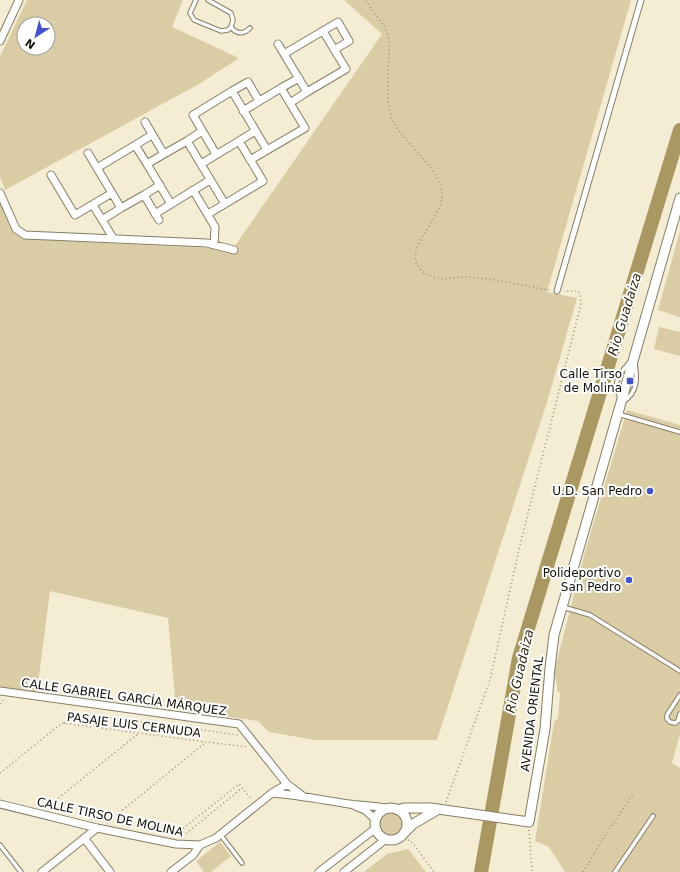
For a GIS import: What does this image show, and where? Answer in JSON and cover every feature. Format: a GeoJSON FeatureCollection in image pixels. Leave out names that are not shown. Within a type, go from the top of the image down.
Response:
{"type":"FeatureCollection","features":[{"type":"Feature","properties":{"kind":"street"},"geometry":{"type":"LineString","coordinates":[[0,40],[19,0]]}},
{"type":"Feature","properties":{"kind":"street"},"geometry":{"type":"LineString","coordinates":[[557,291],[641,0]]}},
{"type":"Feature","properties":{"kind":"street"},"geometry":{"type":"LineString","coordinates":[[284,54],[338,22],[349,41],[334,50]]}},
{"type":"Feature","properties":{"kind":"street"},"geometry":{"type":"LineString","coordinates":[[290,103],[346,69],[323,31]]}},
{"type":"Feature","properties":{"kind":"street"},"geometry":{"type":"LineString","coordinates":[[278,44],[307,92]]}},
{"type":"Feature","properties":{"kind":"street"},"geometry":{"type":"LineString","coordinates":[[243,111],[299,78]]}},
{"type":"Feature","properties":{"kind":"street"},"geometry":{"type":"LineString","coordinates":[[216,154],[193,115],[248,82],[260,101]]}},
{"type":"Feature","properties":{"kind":"street"},"geometry":{"type":"LineString","coordinates":[[250,160],[305,128],[281,88]]}},
{"type":"Feature","properties":{"kind":"street"},"geometry":{"type":"LineString","coordinates":[[232,91],[267,150]]}},
{"type":"Feature","properties":{"kind":"street"},"geometry":{"type":"LineString","coordinates":[[145,122],[164,154]]}},
{"type":"Feature","properties":{"kind":"street"},"geometry":{"type":"LineString","coordinates":[[147,164],[202,131]]}},
{"type":"Feature","properties":{"kind":"street"},"geometry":{"type":"LineString","coordinates":[[201,164],[255,131]]}},
{"type":"Feature","properties":{"kind":"street"},"geometry":{"type":"LineString","coordinates":[[97,168],[152,135]]}},
{"type":"Feature","properties":{"kind":"street"},"geometry":{"type":"LineString","coordinates":[[187,141],[225,204]]}},
{"type":"Feature","properties":{"kind":"street"},"geometry":{"type":"LineString","coordinates":[[208,214],[263,181],[239,141]]}},
{"type":"Feature","properties":{"kind":"street"},"geometry":{"type":"LineString","coordinates":[[135,145],[171,204]]}},
{"type":"Feature","properties":{"kind":"street"},"geometry":{"type":"LineString","coordinates":[[88,153],[121,208]]}},
{"type":"Feature","properties":{"kind":"street"},"geometry":{"type":"LineString","coordinates":[[51,175],[75,215],[112,193]]}},
{"type":"Feature","properties":{"kind":"street"},"geometry":{"type":"LineString","coordinates":[[155,214],[210,180]]}},
{"type":"Feature","properties":{"kind":"street"},"geometry":{"type":"LineString","coordinates":[[102,220],[160,186]]}},
{"type":"Feature","properties":{"kind":"street"},"geometry":{"type":"LineString","coordinates":[[194,190],[215,226],[214,245]]}},
{"type":"Feature","properties":{"kind":"street"},"geometry":{"type":"LineString","coordinates":[[0,193],[16,228],[25,235],[207,243],[234,250]]}},
{"type":"Feature","properties":{"kind":"street"},"geometry":{"type":"LineString","coordinates":[[144,195],[159,220]]}},
{"type":"Feature","properties":{"kind":"street","name":"AVENIDA ORIENTAL"},"geometry":{"type":"LineString","coordinates":[[529,822],[545,729],[554,635],[680,198]]}},
{"type":"Feature","properties":{"kind":"street"},"geometry":{"type":"LineString","coordinates":[[93,205],[113,238]]}},
{"type":"Feature","properties":{"kind":"street","name":"CALLE GABRIEL GARCÍA MÁRQUEZ"},"geometry":{"type":"LineString","coordinates":[[0,691],[239,724],[287,784],[304,796]]}},
{"type":"Feature","properties":{"kind":"street","name":"CALLE TIRSO DE MOLINA"},"geometry":{"type":"LineString","coordinates":[[0,804],[99,828],[176,844],[200,845],[216,838],[272,793],[287,784]]}},
{"type":"Feature","properties":{"kind":"street"},"geometry":{"type":"LineString","coordinates":[[272,793],[304,796],[351,804],[377,806],[394,810],[404,816],[406,820],[403,834]]}},
{"type":"Feature","properties":{"kind":"street"},"geometry":{"type":"LineString","coordinates":[[351,804],[365,810],[376,824],[380,835],[386,839],[396,839],[413,824],[440,810]]}},
{"type":"Feature","properties":{"kind":"street"},"geometry":{"type":"LineString","coordinates":[[319,872],[376,824],[381,812],[404,808],[431,808],[529,822]]}},
{"type":"Feature","properties":{"kind":"street"},"geometry":{"type":"LineString","coordinates":[[42,872],[84,838],[99,828]]}},
{"type":"Feature","properties":{"kind":"street"},"geometry":{"type":"LineString","coordinates":[[84,838],[110,872]]}},
{"type":"Feature","properties":{"kind":"street"},"geometry":{"type":"LineString","coordinates":[[344,872],[386,839]]}},
{"type":"Feature","properties":{"kind":"street"},"geometry":{"type":"LineString","coordinates":[[171,872],[193,855],[200,845]]}},
{"type":"Feature","properties":{"kind":"lane"},"geometry":{"type":"LineString","coordinates":[[196,0],[190,13],[194,20],[221,31],[225,31],[231,27],[234,20],[231,13],[208,0]]}},
{"type":"Feature","properties":{"kind":"lane"},"geometry":{"type":"LineString","coordinates":[[231,27],[239,33],[250,28]]}},
{"type":"Feature","properties":{"kind":"lane"},"geometry":{"type":"LineString","coordinates":[[618,414],[680,432]]}},
{"type":"Feature","properties":{"kind":"lane"},"geometry":{"type":"LineString","coordinates":[[562,607],[590,614],[680,671]]}},
{"type":"Feature","properties":{"kind":"lane"},"geometry":{"type":"LineString","coordinates":[[680,695],[667,715],[667,719],[670,722],[675,723],[678,721],[680,714]]}},
{"type":"Feature","properties":{"kind":"lane"},"geometry":{"type":"LineString","coordinates":[[615,872],[653,816]]}},
{"type":"Feature","properties":{"kind":"lane"},"geometry":{"type":"LineString","coordinates":[[220,834],[242,863]]}},
{"type":"Feature","properties":{"kind":"lane"},"geometry":{"type":"LineString","coordinates":[[0,845],[21,872]]}},
{"type":"Feature","properties":{"kind":"path"},"geometry":{"type":"LineString","coordinates":[[366,0],[373,12],[383,23],[390,39],[387,85],[389,107],[394,121],[399,130],[430,168],[438,180],[442,192],[439,210],[420,241],[415,253],[415,261],[422,271],[429,275],[442,278],[468,277],[557,291],[578,291],[580,294],[581,304],[520,546],[490,680],[440,810]]}},
{"type":"Feature","properties":{"kind":"path"},"geometry":{"type":"LineString","coordinates":[[62,723],[83,714],[248,736]]}},
{"type":"Feature","properties":{"kind":"path"},"geometry":{"type":"LineString","coordinates":[[102,728],[104,716]]}},
{"type":"Feature","properties":{"kind":"path","name":"PASAJE LUIS CERNUDA"},"geometry":{"type":"LineString","coordinates":[[0,773],[62,723],[258,748]]}},
{"type":"Feature","properties":{"kind":"path"},"geometry":{"type":"LineString","coordinates":[[40,813],[139,733]]}},
{"type":"Feature","properties":{"kind":"path"},"geometry":{"type":"LineString","coordinates":[[99,828],[206,742]]}},
{"type":"Feature","properties":{"kind":"path"},"geometry":{"type":"LineString","coordinates":[[242,788],[183,836],[173,836],[239,784],[256,806]]}},
{"type":"Feature","properties":{"kind":"path"},"geometry":{"type":"LineString","coordinates":[[583,872],[594,854],[592,854],[633,794]]}},
{"type":"Feature","properties":{"kind":"path"},"geometry":{"type":"LineString","coordinates":[[529,822],[532,872]]}},
{"type":"Feature","properties":{"kind":"path"},"geometry":{"type":"LineString","coordinates":[[403,834],[413,843],[434,872]]}},
{"type":"Feature","properties":{"kind":"shaded area"},"geometry":{"type":"Polygon","coordinates":[[[27,0],[183,0],[172,27],[239,58],[199,84],[5,190],[0,177],[0,56],[16,23],[16,56],[56,56],[56,16],[19,16],[27,0]]]}},
{"type":"Feature","properties":{"kind":"shaded area"},"geometry":{"type":"Polygon","coordinates":[[[344,0],[631,0],[547,292],[577,298],[548,399],[437,740],[315,740],[269,732],[258,721],[176,709],[168,618],[50,591],[37,692],[0,687],[0,201],[15,234],[22,239],[210,248],[230,253],[382,34],[344,0]]]}},
{"type":"Feature","properties":{"kind":"shaded area"},"geometry":{"type":"Polygon","coordinates":[[[680,231],[680,317],[658,310],[680,231]]]}},
{"type":"Feature","properties":{"kind":"shaded area"},"geometry":{"type":"Polygon","coordinates":[[[659,327],[680,332],[680,356],[654,349],[659,327]]]}},
{"type":"Feature","properties":{"kind":"shaded area","name":"Polideportivo San Pedro"},"geometry":{"type":"Polygon","coordinates":[[[627,410],[680,425],[680,734],[672,763],[680,768],[680,872],[565,872],[549,847],[535,841],[554,722],[558,718],[560,693],[557,691],[554,672],[585,552],[627,410]]]}},
{"type":"Feature","properties":{"kind":"shaded area"},"geometry":{"type":"Polygon","coordinates":[[[391,813],[399,816],[402,824],[399,832],[391,835],[383,832],[380,824],[383,816],[391,813]]]}},
{"type":"Feature","properties":{"kind":"shaded area"},"geometry":{"type":"Polygon","coordinates":[[[220,842],[231,856],[211,872],[204,872],[196,861],[220,842]]]}},
{"type":"Feature","properties":{"kind":"shaded area"},"geometry":{"type":"Polygon","coordinates":[[[408,849],[426,872],[364,872],[387,854],[408,849]]]}},
{"type":"Feature","properties":{"kind":"waterway","name":"Rio Guadaiza"},"geometry":{"type":"LineString","coordinates":[[481,872],[519,658],[680,130]]}},
{"type":"Feature","properties":{"kind":"place","name":"Calle Tirso de Molina"},"geometry":{"type":"Point","coordinates":[630,381]}},
{"type":"Feature","properties":{"kind":"place","name":"U.D. San Pedro"},"geometry":{"type":"Point","coordinates":[650,491]}},
{"type":"Feature","properties":{"kind":"place","name":"Polideportivo San Pedro"},"geometry":{"type":"Point","coordinates":[629,580]}}]}
